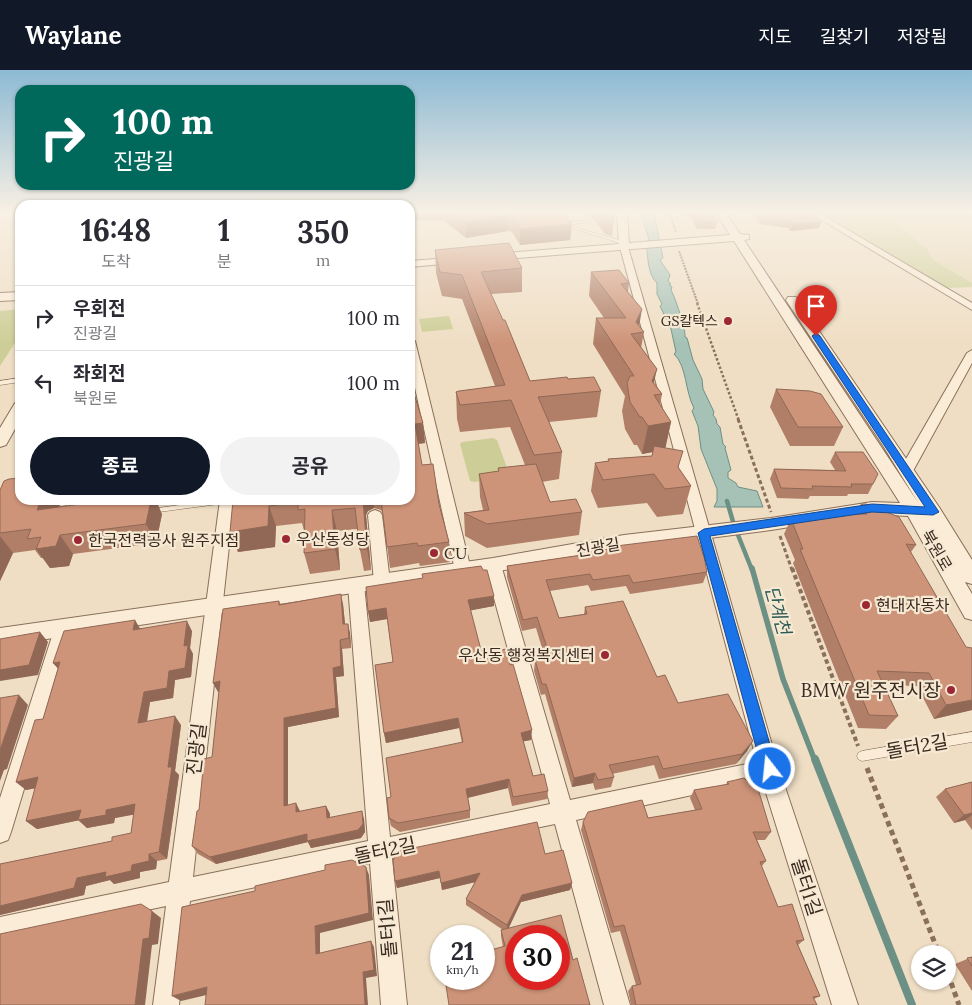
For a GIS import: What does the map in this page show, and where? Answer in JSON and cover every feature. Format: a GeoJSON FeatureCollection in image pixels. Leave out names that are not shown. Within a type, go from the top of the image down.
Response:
{"type":"FeatureCollection","features":[{"type":"Feature","properties":{"kind":"street"},"geometry":{"type":"LineString","coordinates":[[415,264],[498,257]]}},
{"type":"Feature","properties":{"kind":"street"},"geometry":{"type":"LineString","coordinates":[[633,257],[770,769]]}},
{"type":"Feature","properties":{"kind":"street","name":"북원로"},"geometry":{"type":"LineString","coordinates":[[758,257],[924,512],[972,577]]}},
{"type":"Feature","properties":{"kind":"street","name":"북원로"},"geometry":{"type":"LineString","coordinates":[[759,257],[906,470],[972,612]]}},
{"type":"Feature","properties":{"kind":"street"},"geometry":{"type":"LineString","coordinates":[[887,257],[972,308]]}},
{"type":"Feature","properties":{"kind":"street"},"geometry":{"type":"LineString","coordinates":[[0,297],[15,296]]}},
{"type":"Feature","properties":{"kind":"street"},"geometry":{"type":"LineString","coordinates":[[906,470],[972,353]]}},
{"type":"Feature","properties":{"kind":"street"},"geometry":{"type":"LineString","coordinates":[[415,372],[463,570]]}},
{"type":"Feature","properties":{"kind":"street"},"geometry":{"type":"LineString","coordinates":[[0,442],[15,415]]}},
{"type":"Feature","properties":{"kind":"street","name":"진광길"},"geometry":{"type":"LineString","coordinates":[[178,892],[226,505]]}},
{"type":"Feature","properties":{"kind":"street","name":"진광길"},"geometry":{"type":"LineString","coordinates":[[0,637],[463,570],[624,542],[872,508],[924,512]]}},
{"type":"Feature","properties":{"kind":"street"},"geometry":{"type":"LineString","coordinates":[[374,514],[382,582]]}},
{"type":"Feature","properties":{"kind":"street"},"geometry":{"type":"LineString","coordinates":[[493,565],[617,1005]]}},
{"type":"Feature","properties":{"kind":"street"},"geometry":{"type":"LineString","coordinates":[[356,585],[380,851]]}},
{"type":"Feature","properties":{"kind":"street"},"geometry":{"type":"LineString","coordinates":[[0,832],[64,627]]}},
{"type":"Feature","properties":{"kind":"street","name":"돌터2길"},"geometry":{"type":"LineString","coordinates":[[0,929],[770,769]]}},
{"type":"Feature","properties":{"kind":"street","name":"돌터1길"},"geometry":{"type":"LineString","coordinates":[[770,769],[845,1005]]}},
{"type":"Feature","properties":{"kind":"street","name":"돌터1길"},"geometry":{"type":"LineString","coordinates":[[380,851],[394,1005]]}},
{"type":"Feature","properties":{"kind":"street"},"geometry":{"type":"LineString","coordinates":[[166,1005],[178,892]]}},
{"type":"Feature","properties":{"kind":"lane"},"geometry":{"type":"LineString","coordinates":[[0,383],[15,381]]}},
{"type":"Feature","properties":{"kind":"lane"},"geometry":{"type":"LineString","coordinates":[[70,505],[64,522],[73,521]]}},
{"type":"Feature","properties":{"kind":"lane"},"geometry":{"type":"LineString","coordinates":[[140,512],[195,505]]}},
{"type":"Feature","properties":{"kind":"lane","name":"돌터2길"},"geometry":{"type":"LineString","coordinates":[[862,756],[972,737]]}},
{"type":"Feature","properties":{"kind":"path"},"geometry":{"type":"LineString","coordinates":[[681,257],[773,523],[936,945]]}},
{"type":"Feature","properties":{"kind":"path"},"geometry":{"type":"LineString","coordinates":[[954,990],[960,1005]]}},
{"type":"Feature","properties":{"kind":"shaded area"},"geometry":{"type":"Polygon","coordinates":[[[663,257],[660,260],[670,275],[668,281],[671,284],[669,285],[672,287],[671,290],[680,313],[685,337],[702,379],[703,389],[714,412],[713,415],[720,427],[723,444],[726,447],[731,470],[728,472],[728,478],[736,483],[738,487],[757,491],[763,507],[714,507],[717,501],[717,489],[701,449],[698,426],[692,411],[694,408],[684,372],[674,354],[676,352],[671,329],[660,306],[662,304],[657,294],[657,283],[651,275],[648,258],[663,257]]]}},
{"type":"Feature","properties":{"kind":"shaded area"},"geometry":{"type":"Polygon","coordinates":[[[931,257],[972,257],[972,283],[932,259],[931,257]]]}},
{"type":"Feature","properties":{"kind":"green space"},"geometry":{"type":"Polygon","coordinates":[[[895,257],[931,257],[932,259],[972,283],[972,287],[948,288],[895,257]]]}},
{"type":"Feature","properties":{"kind":"green space"},"geometry":{"type":"Polygon","coordinates":[[[15,310],[15,343],[0,366],[0,311],[15,310]]]}},
{"type":"Feature","properties":{"kind":"green space"},"geometry":{"type":"Polygon","coordinates":[[[449,316],[453,329],[422,332],[419,319],[449,316]]]}},
{"type":"Feature","properties":{"kind":"green space"},"geometry":{"type":"Polygon","coordinates":[[[493,438],[497,440],[510,476],[507,478],[470,481],[460,444],[462,442],[493,438]]]}},
{"type":"Feature","properties":{"kind":"building"},"geometry":{"type":"Polygon","coordinates":[[[437,257],[516,257],[522,268],[481,272],[503,320],[505,320],[530,381],[567,377],[568,379],[594,377],[601,391],[538,397],[562,452],[534,455],[511,400],[460,405],[456,392],[505,385],[462,275],[440,272],[437,257]]]}},
{"type":"Feature","properties":{"kind":"building"},"geometry":{"type":"Polygon","coordinates":[[[619,270],[629,283],[621,284],[642,309],[636,322],[644,332],[631,334],[657,369],[652,381],[662,394],[654,395],[671,422],[648,426],[640,417],[630,402],[627,383],[630,376],[634,376],[596,318],[626,318],[591,272],[619,270]]]}},
{"type":"Feature","properties":{"kind":"building"},"geometry":{"type":"Polygon","coordinates":[[[776,389],[810,391],[821,394],[843,427],[798,427],[776,389]]]}},
{"type":"Feature","properties":{"kind":"building"},"geometry":{"type":"Polygon","coordinates":[[[415,397],[423,423],[415,424],[415,397]]]}},
{"type":"Feature","properties":{"kind":"building"},"geometry":{"type":"Polygon","coordinates":[[[415,424],[422,465],[433,464],[439,504],[449,542],[418,546],[417,543],[387,547],[382,505],[415,505],[415,424]]]}},
{"type":"Feature","properties":{"kind":"building"},"geometry":{"type":"Polygon","coordinates":[[[654,446],[683,451],[678,467],[691,486],[665,489],[654,474],[603,480],[595,463],[609,461],[608,459],[652,456],[654,446]]]}},
{"type":"Feature","properties":{"kind":"building"},"geometry":{"type":"Polygon","coordinates":[[[835,452],[863,452],[878,474],[873,484],[851,484],[852,487],[812,486],[813,489],[781,488],[774,469],[846,471],[835,452]]]}},
{"type":"Feature","properties":{"kind":"building"},"geometry":{"type":"Polygon","coordinates":[[[536,464],[550,502],[576,499],[582,512],[487,524],[464,513],[489,510],[479,474],[499,471],[498,468],[536,464]]]}},
{"type":"Feature","properties":{"kind":"building"},"geometry":{"type":"Polygon","coordinates":[[[15,478],[15,505],[39,505],[37,510],[73,505],[150,505],[146,524],[60,535],[56,546],[36,549],[41,537],[27,539],[31,529],[0,533],[0,490],[4,481],[15,478]]]}},
{"type":"Feature","properties":{"kind":"building"},"geometry":{"type":"Polygon","coordinates":[[[861,504],[866,504],[899,517],[916,545],[906,544],[966,647],[972,648],[972,700],[946,705],[929,673],[877,671],[898,716],[869,715],[800,549],[803,549],[791,519],[817,515],[867,514],[861,504]]]}},
{"type":"Feature","properties":{"kind":"building"},"geometry":{"type":"Polygon","coordinates":[[[233,505],[276,505],[269,506],[268,526],[230,532],[233,505]]]}},
{"type":"Feature","properties":{"kind":"building"},"geometry":{"type":"Polygon","coordinates":[[[298,505],[363,505],[367,549],[360,550],[355,508],[332,510],[335,549],[304,553],[305,509],[298,510],[298,505]]]}},
{"type":"Feature","properties":{"kind":"building"},"geometry":{"type":"Polygon","coordinates":[[[697,536],[707,572],[633,583],[629,575],[593,580],[590,574],[546,580],[559,618],[587,614],[585,607],[623,601],[657,677],[665,675],[678,703],[728,694],[753,741],[742,754],[663,769],[658,756],[609,765],[614,777],[598,780],[595,773],[574,778],[546,684],[542,684],[535,660],[550,657],[537,617],[523,620],[507,566],[582,555],[582,553],[616,548],[616,546],[697,536]]]}},
{"type":"Feature","properties":{"kind":"building"},"geometry":{"type":"Polygon","coordinates":[[[481,566],[483,570],[487,570],[494,596],[468,600],[482,654],[506,649],[510,665],[513,664],[532,730],[521,733],[533,776],[544,774],[548,791],[513,797],[509,779],[466,789],[470,810],[398,823],[389,818],[387,798],[391,797],[386,758],[463,742],[458,718],[384,733],[375,665],[393,662],[386,608],[368,611],[366,587],[423,578],[422,574],[481,566]]]}},
{"type":"Feature","properties":{"kind":"building"},"geometry":{"type":"Polygon","coordinates":[[[341,594],[343,624],[348,624],[349,638],[340,640],[341,666],[333,668],[336,708],[284,718],[284,806],[296,803],[296,812],[326,806],[327,818],[362,811],[363,824],[358,830],[307,841],[307,834],[210,857],[192,846],[197,811],[199,810],[204,759],[212,757],[220,681],[213,683],[223,609],[279,601],[279,605],[341,594]]]}},
{"type":"Feature","properties":{"kind":"building"},"geometry":{"type":"Polygon","coordinates":[[[135,620],[133,630],[187,621],[184,646],[188,645],[185,668],[169,671],[167,688],[144,692],[138,723],[175,716],[168,767],[172,767],[159,852],[149,854],[149,861],[132,865],[131,871],[105,877],[106,872],[77,878],[74,888],[0,906],[0,864],[112,841],[112,837],[131,833],[135,804],[106,810],[106,815],[78,820],[81,810],[26,821],[38,777],[16,782],[35,720],[43,719],[60,662],[53,663],[64,631],[135,620]]]}},
{"type":"Feature","properties":{"kind":"building"},"geometry":{"type":"Polygon","coordinates":[[[40,632],[29,665],[0,670],[0,639],[40,632]]]}},
{"type":"Feature","properties":{"kind":"building"},"geometry":{"type":"Polygon","coordinates":[[[19,695],[0,750],[0,698],[19,695]]]}},
{"type":"Feature","properties":{"kind":"building"},"geometry":{"type":"Polygon","coordinates":[[[744,778],[759,792],[771,832],[753,832],[766,861],[760,862],[778,907],[792,904],[804,940],[796,941],[820,996],[813,997],[817,1005],[636,1005],[632,986],[641,984],[624,925],[614,927],[583,822],[588,812],[642,800],[648,818],[702,809],[694,790],[729,784],[727,782],[744,778]]]}},
{"type":"Feature","properties":{"kind":"building"},"geometry":{"type":"Polygon","coordinates":[[[972,782],[972,813],[964,815],[945,789],[972,782]]]}},
{"type":"Feature","properties":{"kind":"building"},"geometry":{"type":"Polygon","coordinates":[[[537,822],[545,854],[563,850],[572,883],[522,895],[507,925],[466,899],[480,873],[441,883],[439,871],[395,881],[393,860],[399,851],[537,822]]]}},
{"type":"Feature","properties":{"kind":"building"},"geometry":{"type":"Polygon","coordinates":[[[352,860],[366,867],[369,913],[315,926],[316,954],[371,941],[374,970],[363,972],[365,1005],[205,1005],[207,987],[172,996],[182,907],[255,891],[255,886],[325,870],[325,865],[352,860]]]}},
{"type":"Feature","properties":{"kind":"building"},"geometry":{"type":"Polygon","coordinates":[[[141,904],[152,911],[149,938],[143,939],[135,1005],[0,1005],[0,934],[141,904]]]}},
{"type":"Feature","properties":{"kind":"building"},"geometry":{"type":"Polygon","coordinates":[[[561,915],[564,925],[521,925],[561,915]]]}},
{"type":"Feature","properties":{"kind":"building"},"geometry":{"type":"Polygon","coordinates":[[[505,929],[505,946],[501,930],[505,929]]]}},
{"type":"Feature","properties":{"kind":"building"},"geometry":{"type":"Polygon","coordinates":[[[505,946],[505,990],[570,990],[570,949],[573,960],[577,958],[590,1005],[449,1005],[447,990],[495,990],[495,949],[505,946]]]}},
{"type":"Feature","properties":{"kind":"building"},"geometry":{"type":"Polygon","coordinates":[[[972,957],[972,966],[967,958],[972,957]]]}},
{"type":"Feature","properties":{"kind":"waterway","name":"단계천"},"geometry":{"type":"LineString","coordinates":[[727,501],[734,525],[752,570]]}},
{"type":"Feature","properties":{"kind":"waterway","name":"단계천"},"geometry":{"type":"LineString","coordinates":[[752,568],[783,679],[815,761]]}},
{"type":"Feature","properties":{"kind":"waterway","name":"단계천"},"geometry":{"type":"LineString","coordinates":[[815,759],[912,1005]]}},
{"type":"Feature","properties":{"kind":"place","name":"GS칼텍스"},"geometry":{"type":"Point","coordinates":[728,321]}},
{"type":"Feature","properties":{"kind":"place","name":"우산동성당"},"geometry":{"type":"Point","coordinates":[286,539]}},
{"type":"Feature","properties":{"kind":"place","name":"한국전력공사 원주지점"},"geometry":{"type":"Point","coordinates":[78,540]}},
{"type":"Feature","properties":{"kind":"place","name":"CU"},"geometry":{"type":"Point","coordinates":[434,553]}},
{"type":"Feature","properties":{"kind":"place","name":"현대자동차"},"geometry":{"type":"Point","coordinates":[866,605]}},
{"type":"Feature","properties":{"kind":"place","name":"우산동 행정복지센터"},"geometry":{"type":"Point","coordinates":[605,655]}},
{"type":"Feature","properties":{"kind":"place","name":"BMW 원주전시장"},"geometry":{"type":"Point","coordinates":[951,690]}},
{"type":"Feature","properties":{"kind":"route"},"geometry":{"type":"LineString","coordinates":[[770,769],[704,533],[872,508],[933,512],[890,444],[816,336]]}}]}
